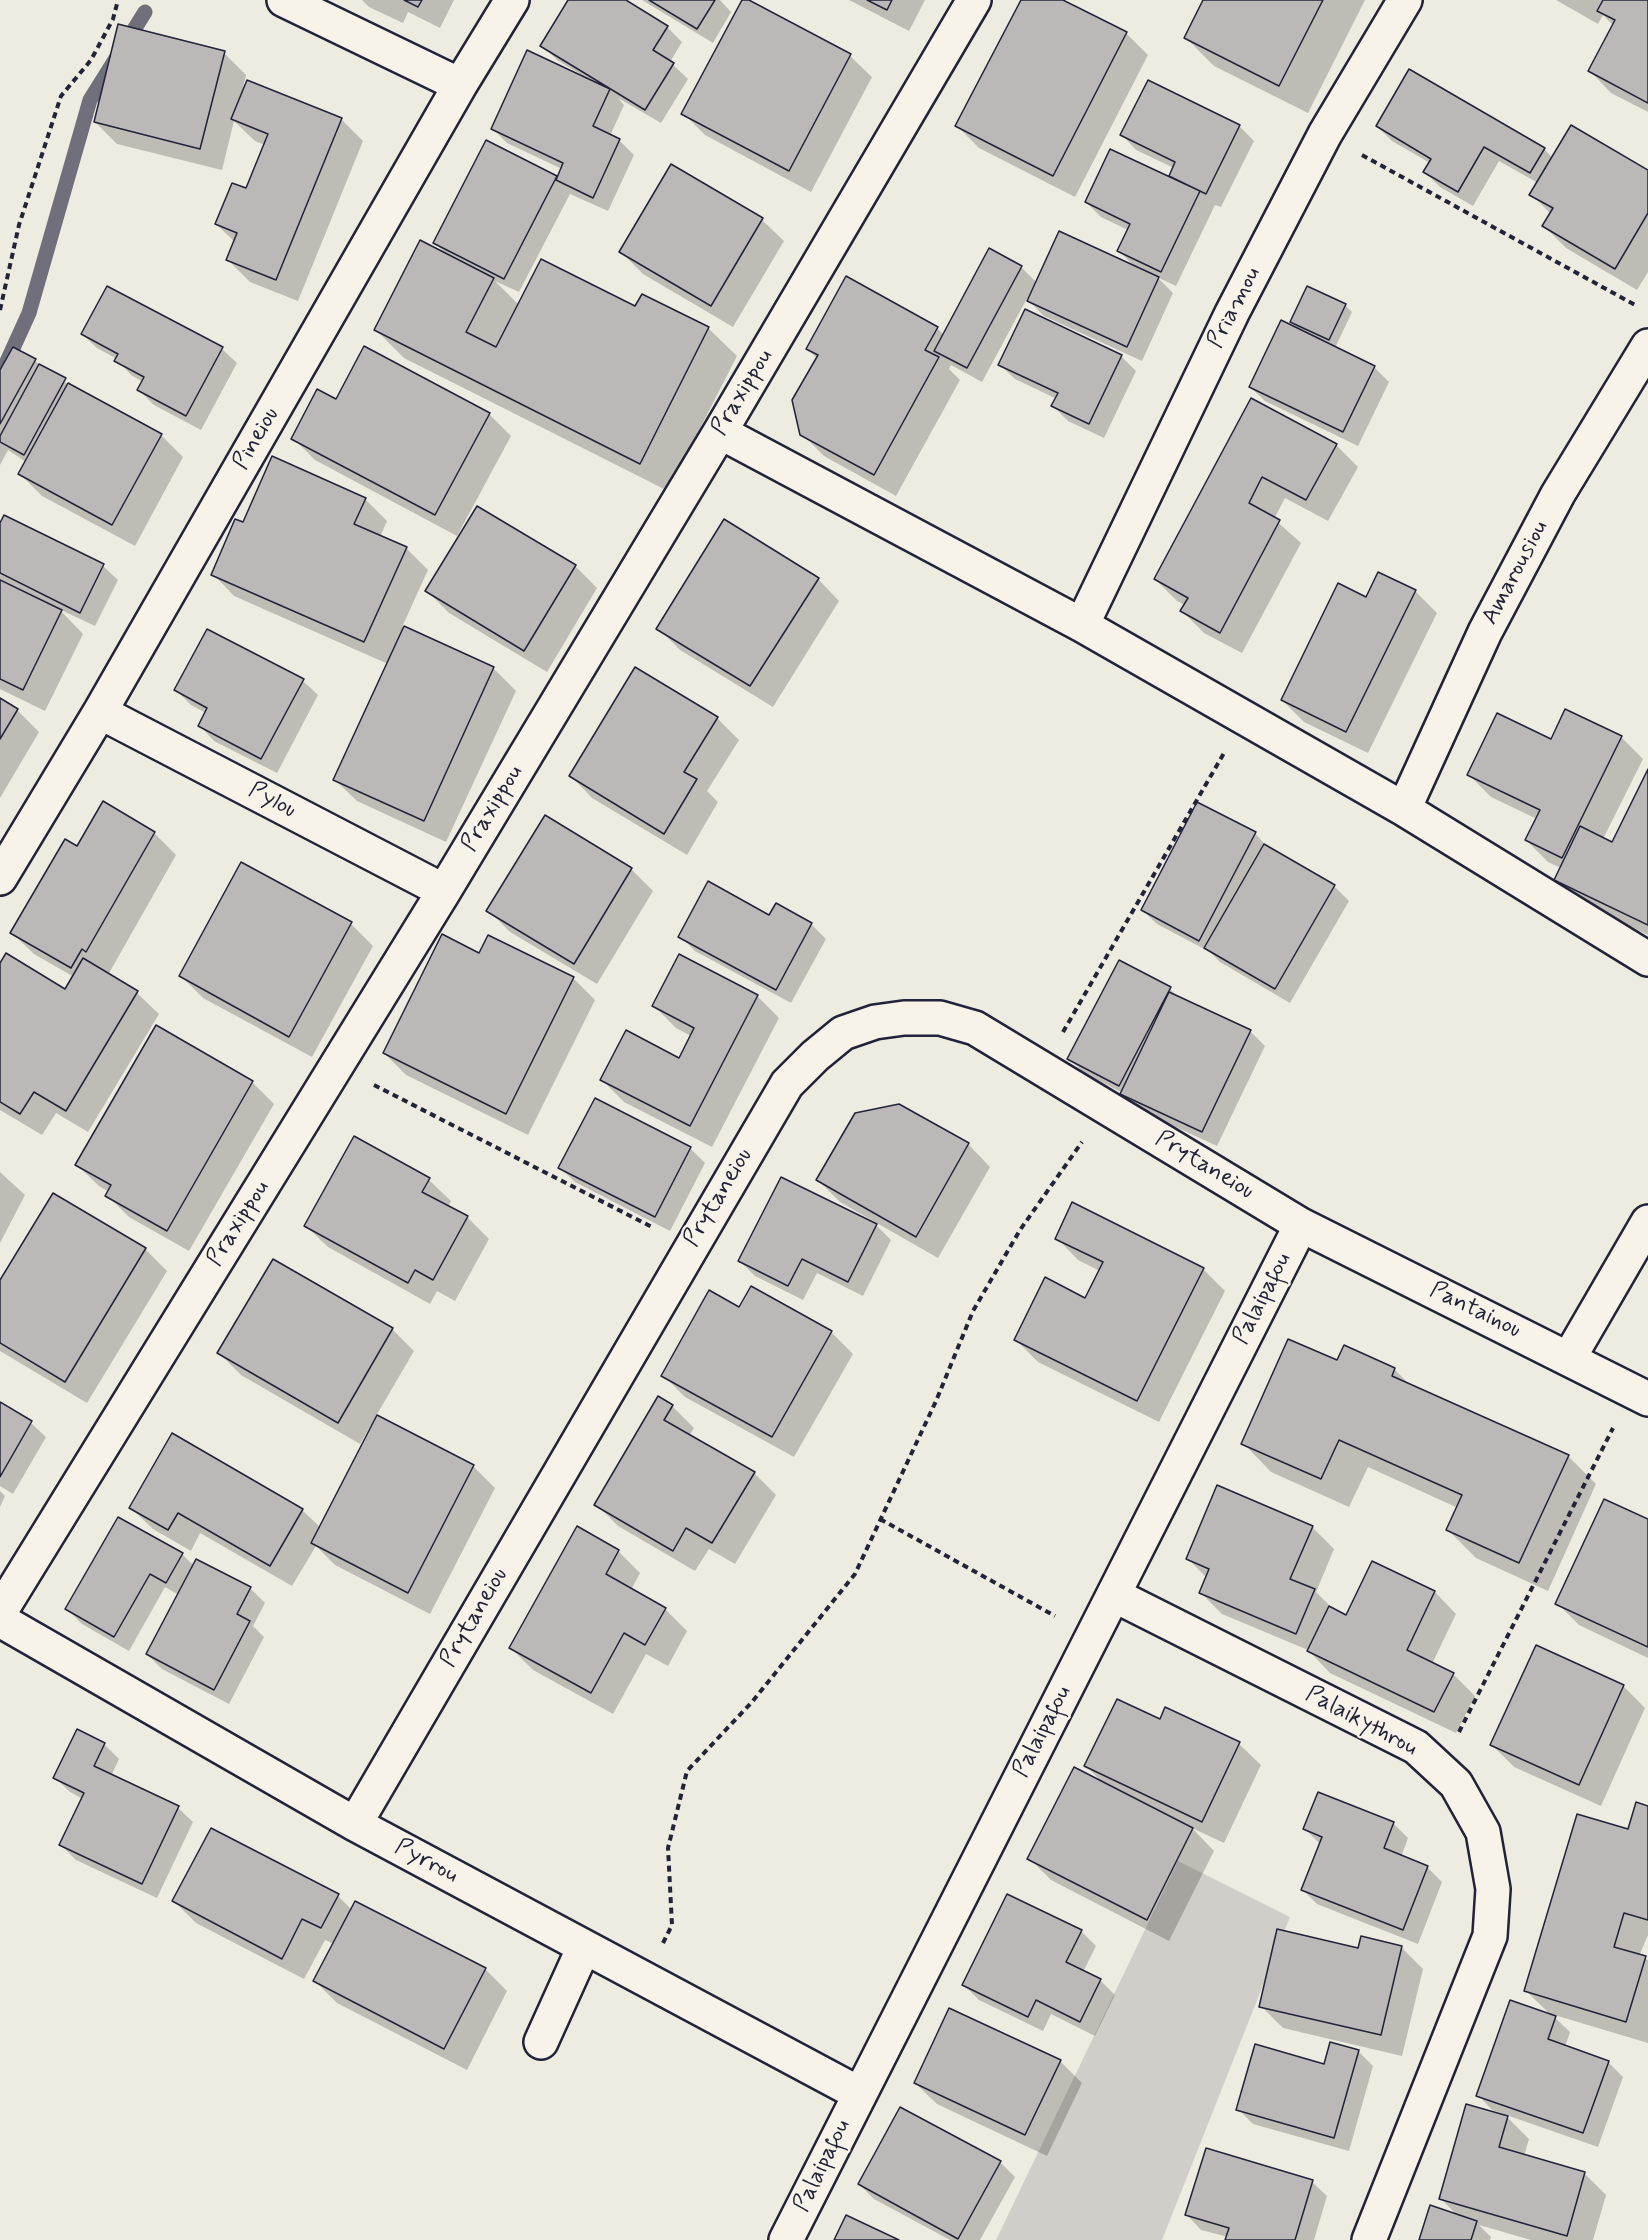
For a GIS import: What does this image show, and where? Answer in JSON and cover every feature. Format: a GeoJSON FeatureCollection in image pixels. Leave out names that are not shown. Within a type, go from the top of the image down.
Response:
{"type":"FeatureCollection","features":[{"type":"Feature","properties":{"kind":"street"},"geometry":{"type":"LineString","coordinates":[[284,0],[460,85]]}},
{"type":"Feature","properties":{"kind":"street","name":"Pineiou"},"geometry":{"type":"LineString","coordinates":[[0,878],[100,712],[460,85],[512,0]]}},
{"type":"Feature","properties":{"kind":"street","name":"Praxippou"},"geometry":{"type":"LineString","coordinates":[[0,1612],[444,891],[720,432],[974,0]]}},
{"type":"Feature","properties":{"kind":"street","name":"Priamou"},"geometry":{"type":"LineString","coordinates":[[1082,626],[1232,313],[1325,134],[1405,0]]}},
{"type":"Feature","properties":{"kind":"street","name":"Amarousiou"},"geometry":{"type":"LineString","coordinates":[[1404,809],[1496,610],[1558,494],[1648,346]]}},
{"type":"Feature","properties":{"kind":"street"},"geometry":{"type":"LineString","coordinates":[[720,432],[1082,626],[1404,809],[1648,959]]}},
{"type":"Feature","properties":{"kind":"street","name":"Pylou"},"geometry":{"type":"LineString","coordinates":[[100,712],[444,891]]}},
{"type":"Feature","properties":{"kind":"street","name":"Prytaneiou"},"geometry":{"type":"LineString","coordinates":[[355,1824],[690,1246],[787,1084],[815,1056],[843,1033],[875,1022],[904,1017],[940,1017],[975,1028],[1301,1225]]}},
{"type":"Feature","properties":{"kind":"street"},"geometry":{"type":"LineString","coordinates":[[1569,1358],[1648,1222]]}},
{"type":"Feature","properties":{"kind":"street","name":"Pantainou"},"geometry":{"type":"LineString","coordinates":[[1301,1225],[1640,1395]]}},
{"type":"Feature","properties":{"kind":"street","name":"Palaipafou"},"geometry":{"type":"LineString","coordinates":[[786,2240],[858,2093],[1301,1225]]}},
{"type":"Feature","properties":{"kind":"street","name":"Palaikythrou"},"geometry":{"type":"LineString","coordinates":[[1114,1595],[1416,1747],[1456,1784],[1483,1832],[1493,1889],[1490,1936],[1369,2240]]}},
{"type":"Feature","properties":{"kind":"street","name":"Pyrrou"},"geometry":{"type":"LineString","coordinates":[[0,1620],[355,1824],[858,2093]]}},
{"type":"Feature","properties":{"kind":"street"},"geometry":{"type":"LineString","coordinates":[[541,2042],[584,1947]]}},
{"type":"Feature","properties":{"kind":"path"},"geometry":{"type":"LineString","coordinates":[[0,310],[19,225],[61,96],[91,60],[113,20],[118,0]]}},
{"type":"Feature","properties":{"kind":"path"},"geometry":{"type":"LineString","coordinates":[[1325,134],[1648,312]]}},
{"type":"Feature","properties":{"kind":"path"},"geometry":{"type":"LineString","coordinates":[[1042,1068],[1244,718]]}},
{"type":"Feature","properties":{"kind":"path"},"geometry":{"type":"LineString","coordinates":[[336,1066],[690,1246]]}},
{"type":"Feature","properties":{"kind":"path"},"geometry":{"type":"LineString","coordinates":[[645,1980],[672,1925],[668,1848],[687,1771],[752,1702],[855,1574],[936,1401],[973,1311],[1020,1230],[1107,1107]]}},
{"type":"Feature","properties":{"kind":"path"},"geometry":{"type":"LineString","coordinates":[[1440,1770],[1640,1395]]}},
{"type":"Feature","properties":{"kind":"path"},"geometry":{"type":"LineString","coordinates":[[880,1519],[1092,1637]]}},
{"type":"Feature","properties":{"kind":"shaded area"},"geometry":{"type":"Polygon","coordinates":[[[1178,1861],[1290,1917],[1162,2240],[996,2240],[1178,1861]]]}},
{"type":"Feature","properties":{"kind":"building"},"geometry":{"type":"Polygon","coordinates":[[[404,0],[422,0],[418,7],[404,0]]]}},
{"type":"Feature","properties":{"kind":"building"},"geometry":{"type":"Polygon","coordinates":[[[568,0],[626,0],[668,26],[653,50],[674,63],[645,110],[540,46],[568,0]]]}},
{"type":"Feature","properties":{"kind":"building"},"geometry":{"type":"Polygon","coordinates":[[[649,0],[715,0],[697,29],[649,0]]]}},
{"type":"Feature","properties":{"kind":"building"},"geometry":{"type":"Polygon","coordinates":[[[742,0],[749,0],[851,54],[789,171],[681,114],[742,0]]]}},
{"type":"Feature","properties":{"kind":"building"},"geometry":{"type":"Polygon","coordinates":[[[867,0],[892,0],[887,10],[867,0]]]}},
{"type":"Feature","properties":{"kind":"building"},"geometry":{"type":"Polygon","coordinates":[[[1021,0],[1063,0],[1127,32],[1053,176],[955,126],[1021,0]]]}},
{"type":"Feature","properties":{"kind":"building"},"geometry":{"type":"Polygon","coordinates":[[[1203,0],[1323,0],[1279,86],[1184,38],[1203,0]]]}},
{"type":"Feature","properties":{"kind":"building"},"geometry":{"type":"Polygon","coordinates":[[[1603,0],[1648,0],[1648,103],[1588,71],[1615,20],[1597,11],[1603,0]]]}},
{"type":"Feature","properties":{"kind":"building"},"geometry":{"type":"Polygon","coordinates":[[[118,24],[225,51],[200,149],[94,122],[118,24]]]}},
{"type":"Feature","properties":{"kind":"building"},"geometry":{"type":"Polygon","coordinates":[[[527,50],[610,89],[593,126],[620,139],[593,198],[556,180],[563,163],[491,129],[527,50]]]}},
{"type":"Feature","properties":{"kind":"building"},"geometry":{"type":"Polygon","coordinates":[[[1409,69],[1545,148],[1530,173],[1484,147],[1458,192],[1423,172],[1431,159],[1376,126],[1409,69]]]}},
{"type":"Feature","properties":{"kind":"building"},"geometry":{"type":"Polygon","coordinates":[[[247,80],[342,118],[276,280],[226,260],[237,233],[215,224],[232,183],[246,188],[268,134],[231,119],[247,80]]]}},
{"type":"Feature","properties":{"kind":"building"},"geometry":{"type":"Polygon","coordinates":[[[1148,80],[1240,125],[1206,194],[1169,176],[1175,162],[1120,135],[1148,80]]]}},
{"type":"Feature","properties":{"kind":"building"},"geometry":{"type":"Polygon","coordinates":[[[1571,125],[1648,170],[1648,213],[1615,269],[1542,226],[1553,208],[1529,195],[1571,125]]]}},
{"type":"Feature","properties":{"kind":"building"},"geometry":{"type":"Polygon","coordinates":[[[486,140],[557,176],[504,279],[433,243],[486,140]]]}},
{"type":"Feature","properties":{"kind":"building"},"geometry":{"type":"Polygon","coordinates":[[[1110,149],[1200,191],[1161,272],[1117,251],[1130,224],[1085,202],[1110,149]]]}},
{"type":"Feature","properties":{"kind":"building"},"geometry":{"type":"Polygon","coordinates":[[[671,164],[763,218],[711,306],[619,252],[671,164]]]}},
{"type":"Feature","properties":{"kind":"building"},"geometry":{"type":"Polygon","coordinates":[[[1059,231],[1159,277],[1127,347],[1027,301],[1059,231]]]}},
{"type":"Feature","properties":{"kind":"building"},"geometry":{"type":"Polygon","coordinates":[[[420,240],[494,278],[466,332],[496,347],[541,259],[635,306],[642,294],[709,327],[640,464],[374,330],[420,240]]]}},
{"type":"Feature","properties":{"kind":"building"},"geometry":{"type":"Polygon","coordinates":[[[989,248],[1022,266],[967,368],[934,351],[989,248]]]}},
{"type":"Feature","properties":{"kind":"building"},"geometry":{"type":"Polygon","coordinates":[[[846,276],[938,327],[925,350],[939,357],[874,475],[800,435],[792,400],[818,355],[806,349],[846,276]]]}},
{"type":"Feature","properties":{"kind":"building"},"geometry":{"type":"Polygon","coordinates":[[[107,286],[223,347],[186,416],[137,390],[144,377],[114,361],[118,354],[81,334],[107,286]]]}},
{"type":"Feature","properties":{"kind":"building"},"geometry":{"type":"Polygon","coordinates":[[[1307,286],[1346,304],[1329,340],[1290,322],[1307,286]]]}},
{"type":"Feature","properties":{"kind":"building"},"geometry":{"type":"Polygon","coordinates":[[[1025,309],[1122,355],[1089,424],[1051,406],[1058,393],[998,365],[1025,309]]]}},
{"type":"Feature","properties":{"kind":"building"},"geometry":{"type":"Polygon","coordinates":[[[1281,320],[1375,366],[1343,432],[1249,387],[1281,320]]]}},
{"type":"Feature","properties":{"kind":"building"},"geometry":{"type":"Polygon","coordinates":[[[364,346],[490,413],[435,515],[291,439],[317,389],[336,399],[364,346]]]}},
{"type":"Feature","properties":{"kind":"building"},"geometry":{"type":"Polygon","coordinates":[[[13,347],[36,359],[0,424],[0,370],[13,347]]]}},
{"type":"Feature","properties":{"kind":"building"},"geometry":{"type":"Polygon","coordinates":[[[39,364],[66,378],[24,455],[0,442],[0,436],[39,364]]]}},
{"type":"Feature","properties":{"kind":"building"},"geometry":{"type":"Polygon","coordinates":[[[68,383],[162,434],[112,525],[18,474],[68,383]]]}},
{"type":"Feature","properties":{"kind":"building"},"geometry":{"type":"Polygon","coordinates":[[[1251,398],[1337,444],[1306,500],[1262,477],[1249,503],[1280,520],[1220,633],[1180,611],[1188,598],[1154,579],[1251,398]]]}},
{"type":"Feature","properties":{"kind":"building"},"geometry":{"type":"Polygon","coordinates":[[[272,456],[366,498],[354,524],[407,547],[364,642],[211,575],[235,519],[243,522],[272,456]]]}},
{"type":"Feature","properties":{"kind":"building"},"geometry":{"type":"Polygon","coordinates":[[[477,506],[576,565],[524,651],[425,591],[477,506]]]}},
{"type":"Feature","properties":{"kind":"building"},"geometry":{"type":"Polygon","coordinates":[[[4,515],[104,564],[80,613],[0,573],[0,523],[4,515]]]}},
{"type":"Feature","properties":{"kind":"building"},"geometry":{"type":"Polygon","coordinates":[[[724,519],[819,578],[750,686],[656,629],[724,519]]]}},
{"type":"Feature","properties":{"kind":"building"},"geometry":{"type":"Polygon","coordinates":[[[1378,572],[1416,590],[1346,732],[1281,700],[1338,583],[1366,597],[1378,572]]]}},
{"type":"Feature","properties":{"kind":"building"},"geometry":{"type":"Polygon","coordinates":[[[0,580],[62,610],[23,690],[0,679],[0,580]]]}},
{"type":"Feature","properties":{"kind":"building"},"geometry":{"type":"Polygon","coordinates":[[[404,626],[494,667],[424,821],[333,780],[404,626]]]}},
{"type":"Feature","properties":{"kind":"building"},"geometry":{"type":"Polygon","coordinates":[[[207,629],[304,679],[261,759],[198,726],[207,708],[174,690],[207,629]]]}},
{"type":"Feature","properties":{"kind":"building"},"geometry":{"type":"Polygon","coordinates":[[[635,667],[718,717],[684,772],[697,779],[664,834],[569,776],[635,667]]]}},
{"type":"Feature","properties":{"kind":"building"},"geometry":{"type":"Polygon","coordinates":[[[0,698],[18,709],[0,739],[0,698]]]}},
{"type":"Feature","properties":{"kind":"building"},"geometry":{"type":"Polygon","coordinates":[[[1565,709],[1622,736],[1562,858],[1525,840],[1540,810],[1467,775],[1497,713],[1551,739],[1565,709]]]}},
{"type":"Feature","properties":{"kind":"building"},"geometry":{"type":"Polygon","coordinates":[[[1648,769],[1648,925],[1554,880],[1580,826],[1612,842],[1648,769]]]}},
{"type":"Feature","properties":{"kind":"building"},"geometry":{"type":"Polygon","coordinates":[[[103,801],[155,832],[86,952],[82,949],[71,968],[10,933],[65,839],[77,846],[103,801]]]}},
{"type":"Feature","properties":{"kind":"building"},"geometry":{"type":"Polygon","coordinates":[[[1197,802],[1256,832],[1199,941],[1141,910],[1197,802]]]}},
{"type":"Feature","properties":{"kind":"building"},"geometry":{"type":"Polygon","coordinates":[[[545,815],[632,868],[574,964],[486,911],[545,815]]]}},
{"type":"Feature","properties":{"kind":"building"},"geometry":{"type":"Polygon","coordinates":[[[1264,844],[1335,885],[1275,989],[1204,948],[1264,844]]]}},
{"type":"Feature","properties":{"kind":"building"},"geometry":{"type":"Polygon","coordinates":[[[241,862],[352,922],[289,1037],[179,976],[241,862]]]}},
{"type":"Feature","properties":{"kind":"building"},"geometry":{"type":"Polygon","coordinates":[[[708,881],[769,915],[776,903],[812,923],[776,990],[678,937],[708,881]]]}},
{"type":"Feature","properties":{"kind":"building"},"geometry":{"type":"Polygon","coordinates":[[[442,934],[479,953],[488,935],[574,977],[506,1114],[383,1053],[442,934]]]}},
{"type":"Feature","properties":{"kind":"building"},"geometry":{"type":"Polygon","coordinates":[[[6,953],[65,989],[83,958],[138,991],[66,1111],[34,1092],[20,1114],[0,1102],[0,963],[6,953]]]}},
{"type":"Feature","properties":{"kind":"building"},"geometry":{"type":"Polygon","coordinates":[[[679,954],[758,995],[690,1126],[600,1080],[626,1030],[679,1058],[694,1028],[652,1006],[679,954]]]}},
{"type":"Feature","properties":{"kind":"building"},"geometry":{"type":"Polygon","coordinates":[[[1119,960],[1171,987],[1119,1086],[1067,1059],[1119,960]]]}},
{"type":"Feature","properties":{"kind":"building"},"geometry":{"type":"Polygon","coordinates":[[[1169,992],[1251,1030],[1202,1132],[1120,1094],[1169,992]]]}},
{"type":"Feature","properties":{"kind":"building"},"geometry":{"type":"Polygon","coordinates":[[[156,1025],[253,1081],[167,1231],[105,1196],[111,1185],[75,1165],[156,1025]]]}},
{"type":"Feature","properties":{"kind":"building"},"geometry":{"type":"Polygon","coordinates":[[[595,1098],[691,1147],[655,1217],[558,1168],[595,1098]]]}},
{"type":"Feature","properties":{"kind":"building"},"geometry":{"type":"Polygon","coordinates":[[[899,1104],[969,1143],[916,1237],[816,1180],[855,1113],[899,1104]]]}},
{"type":"Feature","properties":{"kind":"building"},"geometry":{"type":"Polygon","coordinates":[[[354,1136],[430,1178],[422,1192],[468,1216],[433,1280],[415,1270],[408,1283],[304,1226],[354,1136]]]}},
{"type":"Feature","properties":{"kind":"building"},"geometry":{"type":"Polygon","coordinates":[[[781,1177],[877,1224],[848,1282],[802,1259],[788,1286],[738,1261],[781,1177]]]}},
{"type":"Feature","properties":{"kind":"building"},"geometry":{"type":"Polygon","coordinates":[[[53,1193],[146,1248],[65,1382],[0,1343],[0,1280],[53,1193]]]}},
{"type":"Feature","properties":{"kind":"building"},"geometry":{"type":"Polygon","coordinates":[[[1072,1202],[1204,1268],[1137,1401],[1014,1340],[1045,1277],[1085,1298],[1103,1262],[1055,1239],[1072,1202]]]}},
{"type":"Feature","properties":{"kind":"building"},"geometry":{"type":"Polygon","coordinates":[[[273,1259],[393,1328],[338,1423],[217,1353],[273,1259]]]}},
{"type":"Feature","properties":{"kind":"building"},"geometry":{"type":"Polygon","coordinates":[[[751,1286],[832,1331],[772,1437],[661,1376],[709,1290],[739,1307],[751,1286]]]}},
{"type":"Feature","properties":{"kind":"building"},"geometry":{"type":"Polygon","coordinates":[[[1288,1339],[1337,1360],[1344,1345],[1395,1368],[1392,1376],[1569,1455],[1519,1563],[1446,1530],[1462,1495],[1339,1440],[1321,1479],[1241,1444],[1288,1339]]]}},
{"type":"Feature","properties":{"kind":"building"},"geometry":{"type":"Polygon","coordinates":[[[658,1396],[673,1405],[664,1420],[755,1472],[712,1543],[686,1528],[673,1551],[594,1505],[658,1396]]]}},
{"type":"Feature","properties":{"kind":"building"},"geometry":{"type":"Polygon","coordinates":[[[0,1402],[32,1421],[0,1477],[0,1402]]]}},
{"type":"Feature","properties":{"kind":"building"},"geometry":{"type":"Polygon","coordinates":[[[377,1415],[474,1465],[408,1593],[311,1543],[377,1415]]]}},
{"type":"Feature","properties":{"kind":"building"},"geometry":{"type":"Polygon","coordinates":[[[172,1433],[303,1509],[270,1566],[178,1513],[168,1530],[129,1508],[172,1433]]]}},
{"type":"Feature","properties":{"kind":"building"},"geometry":{"type":"Polygon","coordinates":[[[1217,1485],[1313,1526],[1290,1579],[1315,1589],[1296,1634],[1199,1593],[1209,1569],[1186,1559],[1217,1485]]]}},
{"type":"Feature","properties":{"kind":"building"},"geometry":{"type":"Polygon","coordinates":[[[1604,1499],[1648,1519],[1648,1647],[1555,1604],[1604,1499]]]}},
{"type":"Feature","properties":{"kind":"building"},"geometry":{"type":"Polygon","coordinates":[[[118,1517],[183,1553],[166,1583],[150,1574],[114,1637],[65,1609],[118,1517]]]}},
{"type":"Feature","properties":{"kind":"building"},"geometry":{"type":"Polygon","coordinates":[[[577,1526],[619,1550],[606,1574],[666,1608],[645,1645],[624,1633],[591,1693],[509,1648],[577,1526]]]}},
{"type":"Feature","properties":{"kind":"building"},"geometry":{"type":"Polygon","coordinates":[[[196,1559],[251,1587],[237,1614],[250,1621],[214,1690],[146,1654],[196,1559]]]}},
{"type":"Feature","properties":{"kind":"building"},"geometry":{"type":"Polygon","coordinates":[[[1372,1561],[1435,1591],[1407,1650],[1454,1673],[1434,1712],[1307,1651],[1329,1606],[1346,1615],[1372,1561]]]}},
{"type":"Feature","properties":{"kind":"building"},"geometry":{"type":"Polygon","coordinates":[[[1536,1645],[1624,1685],[1579,1785],[1490,1745],[1536,1645]]]}},
{"type":"Feature","properties":{"kind":"building"},"geometry":{"type":"Polygon","coordinates":[[[1117,1699],[1160,1719],[1165,1707],[1240,1742],[1202,1822],[1084,1766],[1117,1699]]]}},
{"type":"Feature","properties":{"kind":"building"},"geometry":{"type":"Polygon","coordinates":[[[77,1729],[105,1743],[94,1766],[179,1806],[142,1884],[59,1845],[84,1793],[53,1778],[77,1729]]]}},
{"type":"Feature","properties":{"kind":"building"},"geometry":{"type":"Polygon","coordinates":[[[1074,1767],[1193,1828],[1147,1920],[1027,1859],[1074,1767]]]}},
{"type":"Feature","properties":{"kind":"building"},"geometry":{"type":"Polygon","coordinates":[[[1318,1792],[1394,1822],[1384,1848],[1428,1866],[1403,1930],[1301,1890],[1322,1837],[1303,1829],[1318,1792]]]}},
{"type":"Feature","properties":{"kind":"building"},"geometry":{"type":"Polygon","coordinates":[[[1636,1802],[1648,1806],[1648,1920],[1624,1913],[1614,1947],[1646,1956],[1626,2022],[1524,1991],[1577,1814],[1628,1829],[1636,1802]]]}},
{"type":"Feature","properties":{"kind":"building"},"geometry":{"type":"Polygon","coordinates":[[[211,1828],[339,1894],[321,1928],[302,1919],[282,1959],[172,1901],[211,1828]]]}},
{"type":"Feature","properties":{"kind":"building"},"geometry":{"type":"Polygon","coordinates":[[[1007,1894],[1082,1930],[1066,1962],[1101,1979],[1080,2022],[1036,2000],[1028,2017],[962,1985],[1007,1894]]]}},
{"type":"Feature","properties":{"kind":"building"},"geometry":{"type":"Polygon","coordinates":[[[355,1901],[486,1968],[444,2049],[313,1981],[355,1901]]]}},
{"type":"Feature","properties":{"kind":"building"},"geometry":{"type":"Polygon","coordinates":[[[1277,1929],[1358,1948],[1361,1936],[1402,1946],[1381,2035],[1259,2007],[1277,1929]]]}},
{"type":"Feature","properties":{"kind":"building"},"geometry":{"type":"Polygon","coordinates":[[[1510,2000],[1556,2016],[1548,2039],[1609,2061],[1583,2133],[1476,2096],[1510,2000]]]}},
{"type":"Feature","properties":{"kind":"building"},"geometry":{"type":"Polygon","coordinates":[[[949,2008],[1061,2060],[1025,2135],[914,2083],[949,2008]]]}},
{"type":"Feature","properties":{"kind":"building"},"geometry":{"type":"Polygon","coordinates":[[[1330,2042],[1359,2050],[1334,2138],[1236,2110],[1255,2044],[1324,2064],[1330,2042]]]}},
{"type":"Feature","properties":{"kind":"building"},"geometry":{"type":"Polygon","coordinates":[[[1466,2104],[1508,2116],[1499,2147],[1585,2172],[1567,2236],[1439,2199],[1466,2104]]]}},
{"type":"Feature","properties":{"kind":"building"},"geometry":{"type":"Polygon","coordinates":[[[900,2107],[1001,2161],[958,2239],[858,2184],[900,2107]]]}},
{"type":"Feature","properties":{"kind":"building"},"geometry":{"type":"Polygon","coordinates":[[[1206,2148],[1313,2180],[1295,2240],[1225,2240],[1229,2228],[1185,2215],[1206,2148]]]}},
{"type":"Feature","properties":{"kind":"building"},"geometry":{"type":"Polygon","coordinates":[[[1430,2205],[1477,2221],[1471,2240],[1419,2240],[1430,2205]]]}},
{"type":"Feature","properties":{"kind":"building"},"geometry":{"type":"Polygon","coordinates":[[[846,2215],[899,2240],[834,2240],[846,2215]]]}},
{"type":"Feature","properties":{"kind":"waterway"},"geometry":{"type":"LineString","coordinates":[[0,377],[29,313],[90,100],[145,12]]}}]}
